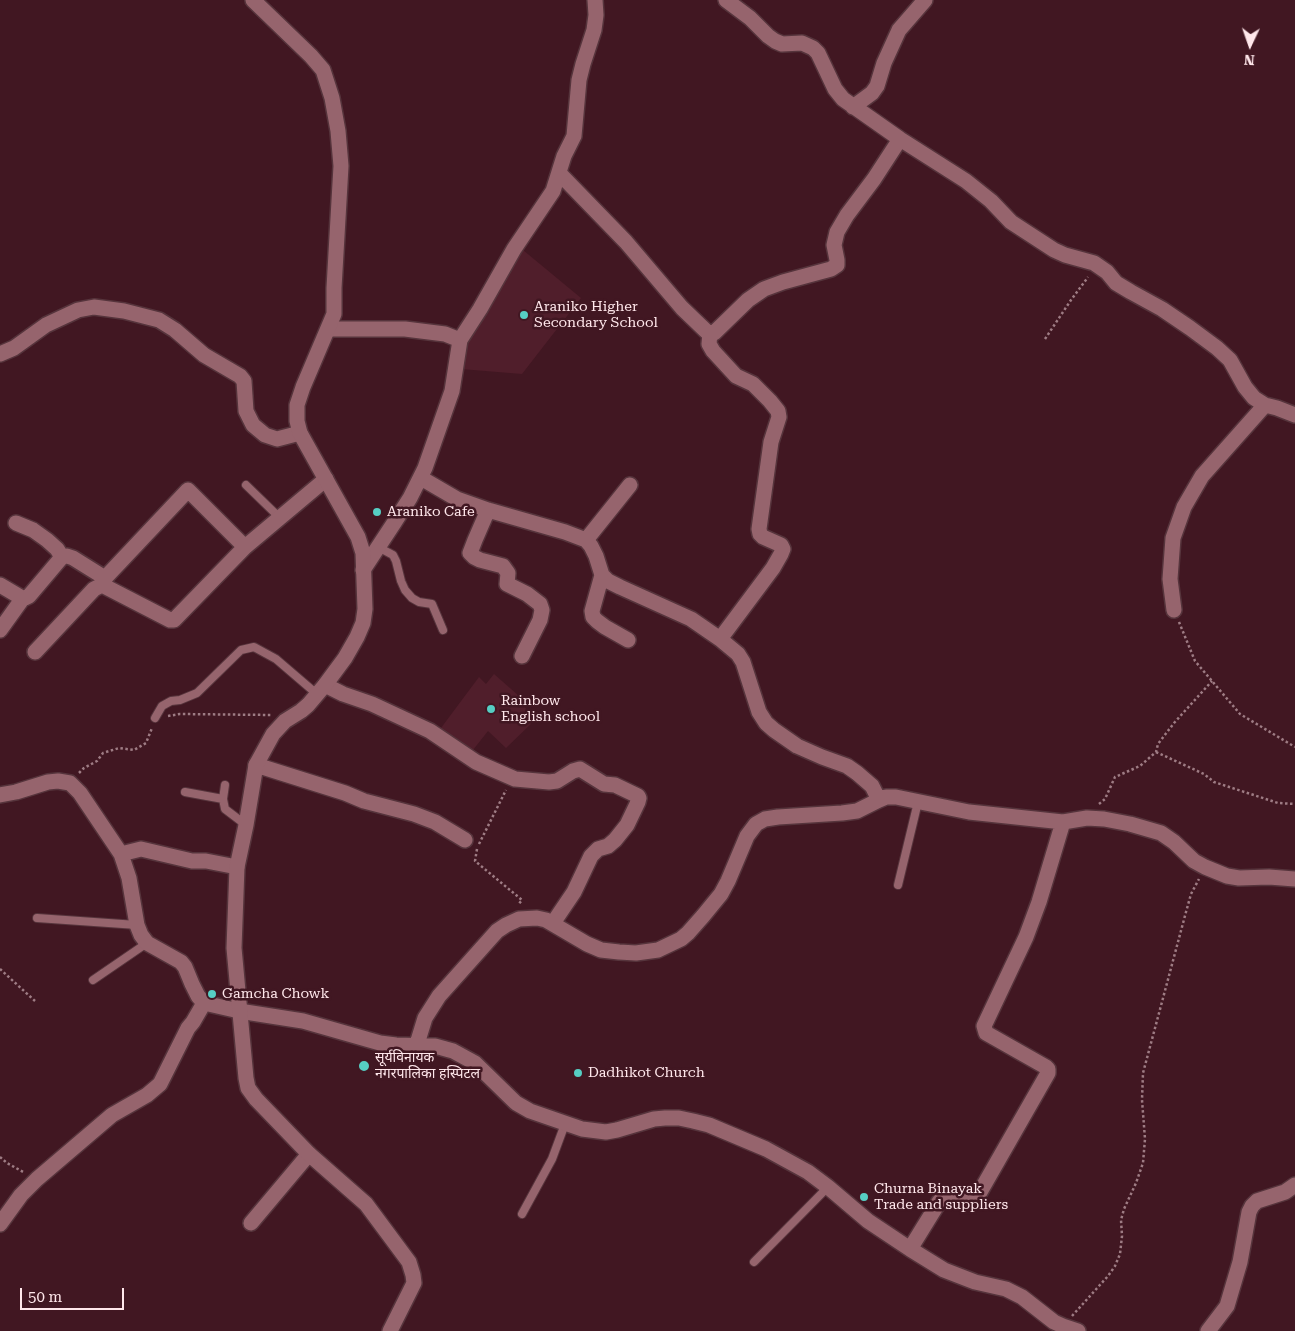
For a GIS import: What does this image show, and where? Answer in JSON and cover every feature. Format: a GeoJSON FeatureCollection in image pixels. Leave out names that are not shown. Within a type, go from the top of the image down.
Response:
{"type":"FeatureCollection","features":[{"type":"Feature","properties":{"kind":"street"},"geometry":{"type":"LineString","coordinates":[[253,0],[323,70],[332,98],[338,130],[341,166],[334,314],[303,387],[297,405],[297,421],[300,433],[358,537],[362,553],[365,609],[357,638],[322,690],[301,711],[284,721],[266,744],[256,765],[237,867],[234,948],[239,1012],[248,1088],[256,1099],[309,1154],[366,1204],[409,1262],[414,1275],[414,1283],[390,1331]]}},
{"type":"Feature","properties":{"kind":"street"},"geometry":{"type":"LineString","coordinates":[[363,570],[421,478],[452,391],[460,340],[514,249],[553,191],[564,156],[574,136],[579,80],[594,30],[595,0]]}},
{"type":"Feature","properties":{"kind":"street"},"geometry":{"type":"LineString","coordinates":[[726,0],[750,18],[775,41],[782,44],[802,43],[813,48],[818,53],[835,89],[853,107],[966,181],[991,201],[1011,222],[1065,255],[1085,260],[1097,266],[1107,272],[1116,283],[1162,309],[1217,348],[1230,360],[1244,388],[1254,398],[1265,405],[1295,415]]}},
{"type":"Feature","properties":{"kind":"street"},"geometry":{"type":"LineString","coordinates":[[853,107],[872,93],[877,86],[887,56],[899,30],[925,0]]}},
{"type":"Feature","properties":{"kind":"street"},"geometry":{"type":"LineString","coordinates":[[710,334],[714,333],[748,300],[764,289],[783,282],[831,270],[837,265],[834,246],[837,232],[900,139]]}},
{"type":"Feature","properties":{"kind":"street"},"geometry":{"type":"LineString","coordinates":[[559,173],[626,242],[682,308],[710,334]]}},
{"type":"Feature","properties":{"kind":"street"},"geometry":{"type":"LineString","coordinates":[[0,354],[14,348],[53,322],[78,310],[94,307],[124,311],[159,320],[175,330],[204,355],[240,376],[244,381],[246,411],[253,425],[266,436],[277,439],[300,433]]}},
{"type":"Feature","properties":{"kind":"street"},"geometry":{"type":"LineString","coordinates":[[329,329],[405,330],[445,334],[460,340]]}},
{"type":"Feature","properties":{"kind":"street"},"geometry":{"type":"LineString","coordinates":[[710,334],[709,344],[713,351],[736,376],[753,384],[778,411],[779,417],[770,442],[759,529],[760,534],[781,545],[783,549],[773,568],[720,639]]}},
{"type":"Feature","properties":{"kind":"street"},"geometry":{"type":"LineString","coordinates":[[1174,610],[1170,579],[1173,538],[1184,507],[1202,476],[1265,405]]}},
{"type":"Feature","properties":{"kind":"street"},"geometry":{"type":"LineString","coordinates":[[421,478],[457,499],[586,540],[596,556],[602,575],[608,582],[692,619],[738,654],[743,662],[759,712],[766,723],[797,746],[822,758],[847,766],[872,786],[879,800]]}},
{"type":"Feature","properties":{"kind":"street"},"geometry":{"type":"LineString","coordinates":[[0,630],[23,598],[29,596],[62,557],[67,556],[73,558],[105,581],[106,587],[174,620],[245,547],[326,479]]}},
{"type":"Feature","properties":{"kind":"street"},"geometry":{"type":"LineString","coordinates":[[586,540],[630,485]]}},
{"type":"Feature","properties":{"kind":"street"},"geometry":{"type":"LineString","coordinates":[[35,652],[94,589],[105,581],[188,490],[245,547]]}},
{"type":"Feature","properties":{"kind":"street"},"geometry":{"type":"LineString","coordinates":[[488,510],[470,553],[480,560],[503,566],[508,573],[507,584],[527,594],[540,604],[542,610],[540,620],[522,656]]}},
{"type":"Feature","properties":{"kind":"street"},"geometry":{"type":"LineString","coordinates":[[16,523],[32,530],[47,540],[57,549],[62,557]]}},
{"type":"Feature","properties":{"kind":"street"},"geometry":{"type":"LineString","coordinates":[[602,575],[592,611],[594,617],[597,621],[628,640]]}},
{"type":"Feature","properties":{"kind":"street"},"geometry":{"type":"LineString","coordinates":[[0,584],[23,598]]}},
{"type":"Feature","properties":{"kind":"street"},"geometry":{"type":"LineString","coordinates":[[322,690],[343,694],[380,708],[430,731],[476,762],[512,777],[525,781],[549,782],[557,781],[580,769],[604,784],[615,785],[638,796],[639,798],[627,825],[615,840],[608,846],[598,849],[591,856],[574,892],[553,923]]}},
{"type":"Feature","properties":{"kind":"street"},"geometry":{"type":"LineString","coordinates":[[256,765],[345,793],[364,801],[428,819],[465,840]]}},
{"type":"Feature","properties":{"kind":"street"},"geometry":{"type":"LineString","coordinates":[[0,795],[58,781],[70,783],[80,793],[121,854],[129,878],[137,926],[141,935],[147,944],[181,962],[186,967],[192,984],[204,1003],[239,1012],[302,1022],[380,1042],[435,1046],[453,1051],[475,1063],[516,1104],[530,1111],[582,1129],[606,1132],[654,1119],[679,1118],[693,1120],[727,1132],[766,1149],[808,1172],[868,1222],[944,1270],[975,1282],[1006,1289],[1022,1297],[1054,1322],[1078,1331]]}},
{"type":"Feature","properties":{"kind":"street"},"geometry":{"type":"LineString","coordinates":[[417,1044],[424,1018],[438,996],[497,931],[519,919],[537,918],[546,920],[601,950],[636,953],[658,950],[681,939],[714,904],[728,881],[747,836],[756,824],[765,819],[857,811],[886,797],[896,797],[969,812],[1063,822],[1087,818],[1104,819],[1161,833],[1174,842],[1194,861],[1227,876],[1295,879]]}},
{"type":"Feature","properties":{"kind":"street"},"geometry":{"type":"LineString","coordinates":[[910,1249],[942,1198],[954,1195],[965,1202],[972,1202],[976,1199],[1048,1073],[1046,1067],[986,1033],[984,1026],[1026,937],[1039,902],[1063,822]]}},
{"type":"Feature","properties":{"kind":"street"},"geometry":{"type":"LineString","coordinates":[[121,854],[142,849],[192,861],[206,861],[237,867]]}},
{"type":"Feature","properties":{"kind":"street"},"geometry":{"type":"LineString","coordinates":[[0,1224],[37,1179],[112,1115],[147,1095],[160,1084],[188,1028],[204,1003]]}},
{"type":"Feature","properties":{"kind":"street"},"geometry":{"type":"LineString","coordinates":[[251,1223],[309,1154]]}},
{"type":"Feature","properties":{"kind":"street"},"geometry":{"type":"LineString","coordinates":[[1208,1331],[1227,1306],[1240,1262],[1249,1212],[1252,1206],[1257,1201],[1285,1192],[1295,1185]]}},
{"type":"Feature","properties":{"kind":"lane"},"geometry":{"type":"LineString","coordinates":[[246,485],[280,518]]}},
{"type":"Feature","properties":{"kind":"lane"},"geometry":{"type":"LineString","coordinates":[[378,547],[393,556],[405,590],[412,598],[419,602],[432,604],[443,630]]}},
{"type":"Feature","properties":{"kind":"lane"},"geometry":{"type":"LineString","coordinates":[[155,718],[162,706],[171,701],[197,694],[241,650],[254,648],[322,690]]}},
{"type":"Feature","properties":{"kind":"lane"},"geometry":{"type":"LineString","coordinates":[[225,785],[222,799],[225,809],[246,825]]}},
{"type":"Feature","properties":{"kind":"lane"},"geometry":{"type":"LineString","coordinates":[[185,792],[222,799]]}},
{"type":"Feature","properties":{"kind":"lane"},"geometry":{"type":"LineString","coordinates":[[898,885],[918,802]]}},
{"type":"Feature","properties":{"kind":"lane"},"geometry":{"type":"LineString","coordinates":[[37,918],[137,926]]}},
{"type":"Feature","properties":{"kind":"lane"},"geometry":{"type":"LineString","coordinates":[[93,980],[147,944]]}},
{"type":"Feature","properties":{"kind":"lane"},"geometry":{"type":"LineString","coordinates":[[522,1214],[552,1159],[565,1124]]}},
{"type":"Feature","properties":{"kind":"lane"},"geometry":{"type":"LineString","coordinates":[[754,1262],[828,1187]]}},
{"type":"Feature","properties":{"kind":"path"},"geometry":{"type":"LineString","coordinates":[[1045,339],[1097,266]]}},
{"type":"Feature","properties":{"kind":"path"},"geometry":{"type":"LineString","coordinates":[[1174,610],[1195,661],[1240,714],[1295,747]]}},
{"type":"Feature","properties":{"kind":"path"},"geometry":{"type":"LineString","coordinates":[[1097,806],[1105,799],[1115,776],[1140,766],[1156,752],[1158,744],[1174,723],[1212,681]]}},
{"type":"Feature","properties":{"kind":"path"},"geometry":{"type":"LineString","coordinates":[[70,783],[84,768],[97,761],[103,753],[118,748],[134,750],[146,742],[155,718],[180,714],[272,715],[284,721]]}},
{"type":"Feature","properties":{"kind":"path"},"geometry":{"type":"LineString","coordinates":[[1156,752],[1204,774],[1214,782],[1278,803],[1295,804]]}},
{"type":"Feature","properties":{"kind":"path"},"geometry":{"type":"LineString","coordinates":[[509,923],[509,916],[522,900],[475,861],[478,846],[512,777]]}},
{"type":"Feature","properties":{"kind":"path"},"geometry":{"type":"LineString","coordinates":[[1063,1326],[1108,1276],[1120,1254],[1121,1220],[1142,1163],[1145,1138],[1142,1100],[1143,1073],[1146,1057],[1191,894],[1205,867]]}},
{"type":"Feature","properties":{"kind":"path"},"geometry":{"type":"LineString","coordinates":[[0,969],[35,1001]]}},
{"type":"Feature","properties":{"kind":"path"},"geometry":{"type":"LineString","coordinates":[[0,1157],[22,1172],[37,1179]]}},
{"type":"Feature","properties":{"kind":"shaded area","name":"Araniko Higher Secondary School"},"geometry":{"type":"Polygon","coordinates":[[[523,250],[581,298],[522,374],[461,369],[469,332],[523,250]]]}},
{"type":"Feature","properties":{"kind":"shaded area","name":"Rainbow English school"},"geometry":{"type":"Polygon","coordinates":[[[494,674],[519,696],[533,722],[506,748],[488,731],[469,755],[438,732],[479,677],[486,684],[494,674]]]}},
{"type":"Feature","properties":{"kind":"place","name":"Araniko Higher Secondary School"},"geometry":{"type":"Point","coordinates":[524,315]}},
{"type":"Feature","properties":{"kind":"place","name":"Araniko Cafe"},"geometry":{"type":"Point","coordinates":[377,512]}},
{"type":"Feature","properties":{"kind":"place","name":"Rainbow English school"},"geometry":{"type":"Point","coordinates":[491,709]}},
{"type":"Feature","properties":{"kind":"place","name":"Gamcha Chowk"},"geometry":{"type":"Point","coordinates":[212,994]}},
{"type":"Feature","properties":{"kind":"place","name":"सूर्यविनायक नगरपालिका हस्पिटल"},"geometry":{"type":"Point","coordinates":[364,1066]}},
{"type":"Feature","properties":{"kind":"place","name":"Dadhikot Church"},"geometry":{"type":"Point","coordinates":[578,1073]}},
{"type":"Feature","properties":{"kind":"place","name":"Churna Binayak Trade and suppliers"},"geometry":{"type":"Point","coordinates":[864,1197]}}]}
